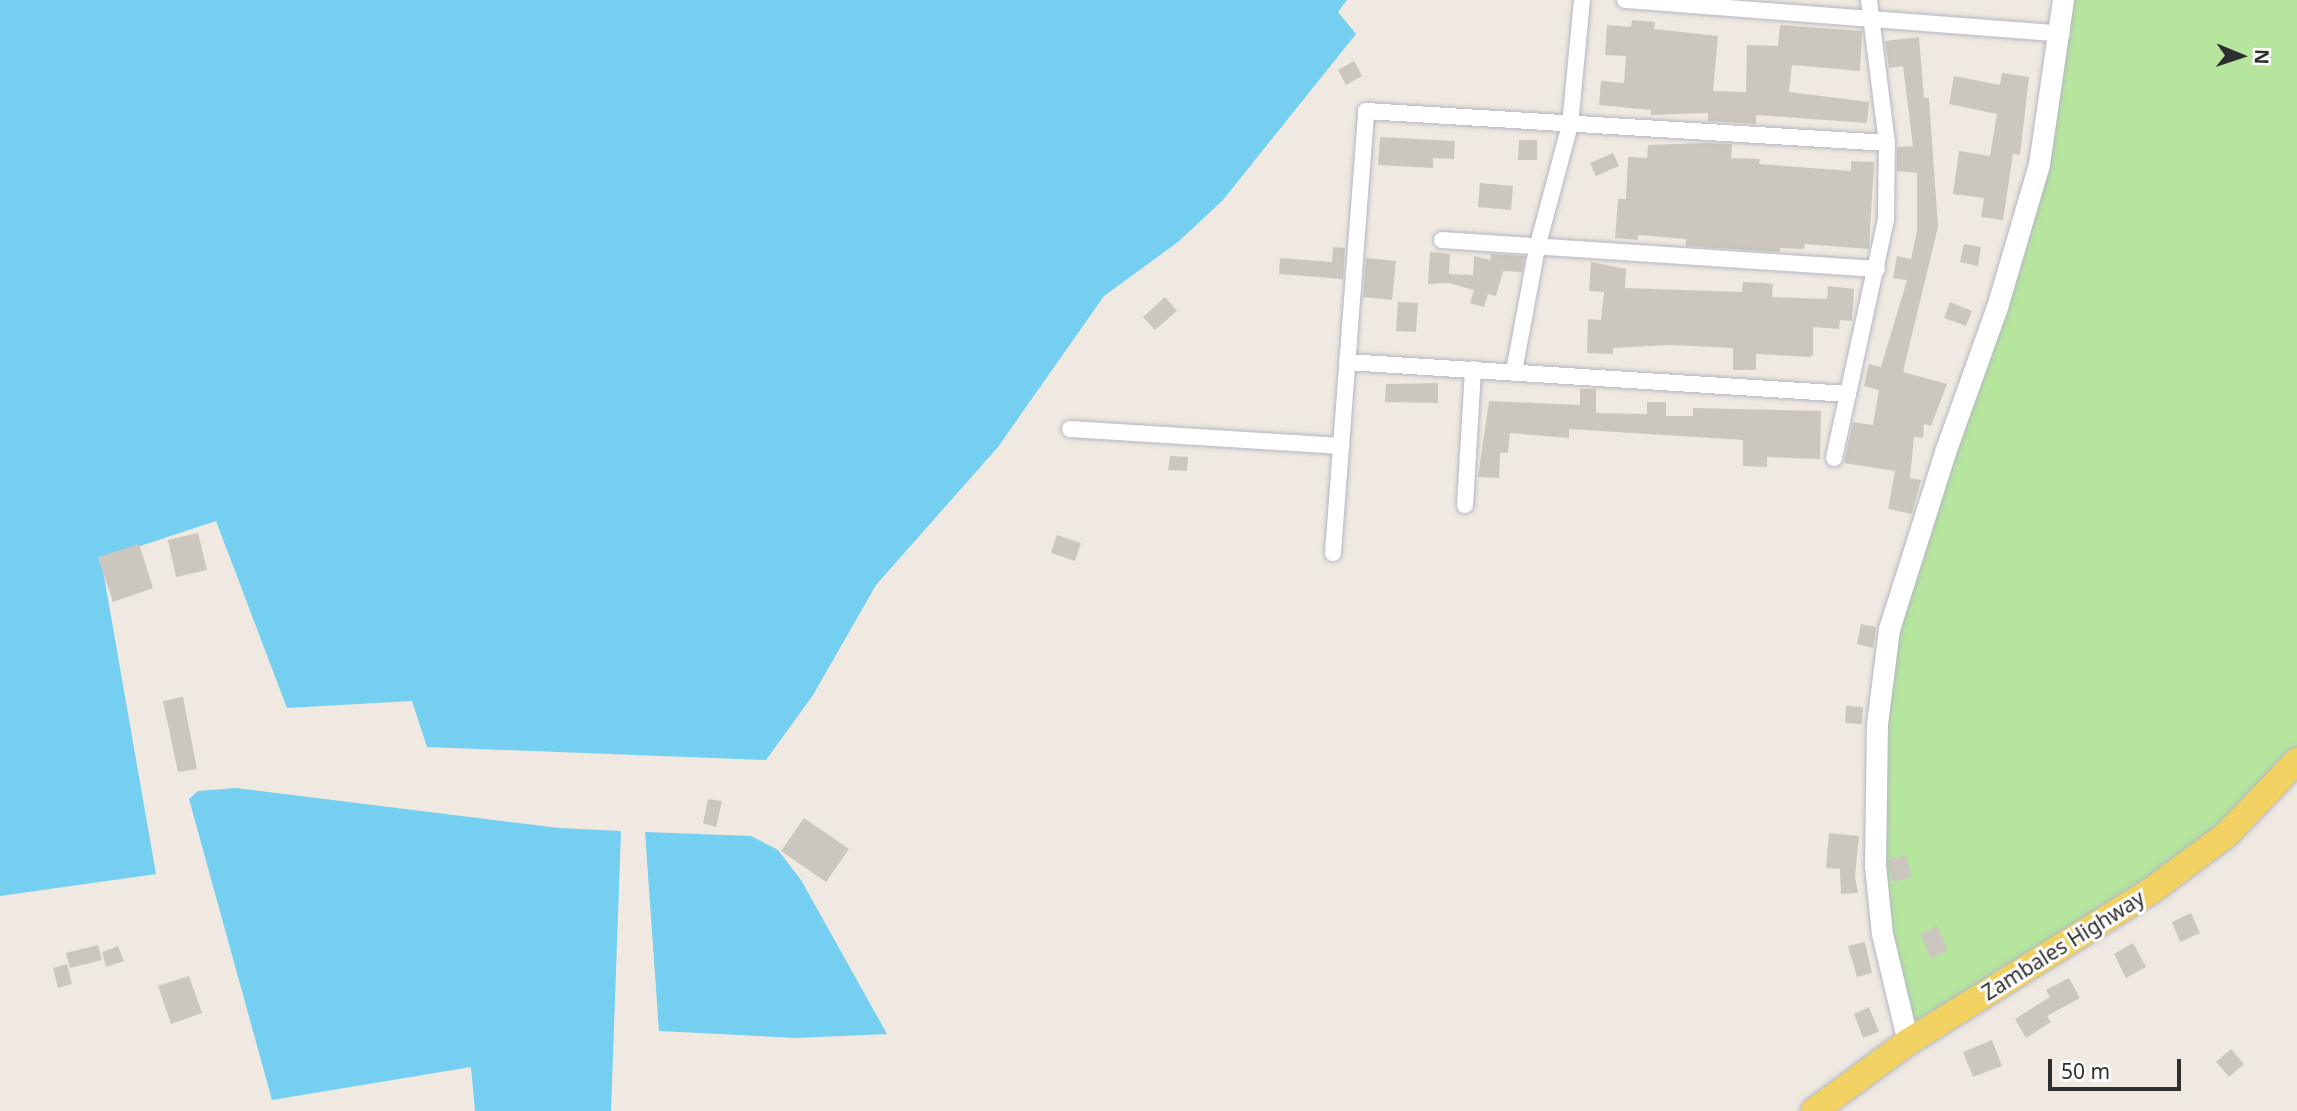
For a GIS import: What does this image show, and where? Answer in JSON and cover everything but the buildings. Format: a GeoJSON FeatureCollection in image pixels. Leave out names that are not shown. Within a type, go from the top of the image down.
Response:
{"type":"FeatureCollection","features":[{"type":"Feature","properties":{"kind":"main road","name":"Zambales Highway"},"geometry":{"type":"LineString","coordinates":[[1814,1111],[1908,1042],[2152,890],[2227,834],[2297,761]]}},
{"type":"Feature","properties":{"kind":"street"},"geometry":{"type":"LineString","coordinates":[[1514,371],[1537,248],[1570,125],[1582,0]]}},
{"type":"Feature","properties":{"kind":"street"},"geometry":{"type":"LineString","coordinates":[[1625,0],[1868,8],[2062,34]]}},
{"type":"Feature","properties":{"kind":"street"},"geometry":{"type":"LineString","coordinates":[[1908,1042],[1882,934],[1875,865],[1877,724],[1889,629],[1945,452],[1997,307],[2035,177],[2062,34],[2063,0]]}},
{"type":"Feature","properties":{"kind":"street"},"geometry":{"type":"LineString","coordinates":[[1834,458],[1878,269],[1886,220],[1887,143],[1868,8]]}},
{"type":"Feature","properties":{"kind":"street"},"geometry":{"type":"LineString","coordinates":[[1333,552],[1366,111],[1887,143]]}},
{"type":"Feature","properties":{"kind":"street"},"geometry":{"type":"LineString","coordinates":[[1441,240],[1878,269]]}},
{"type":"Feature","properties":{"kind":"street"},"geometry":{"type":"LineString","coordinates":[[1348,362],[1848,394]]}},
{"type":"Feature","properties":{"kind":"street"},"geometry":{"type":"LineString","coordinates":[[1465,505],[1473,369]]}},
{"type":"Feature","properties":{"kind":"street"},"geometry":{"type":"LineString","coordinates":[[1070,429],[1341,446]]}},
{"type":"Feature","properties":{"kind":"green space"},"geometry":{"type":"Polygon","coordinates":[[[2063,0],[2297,0],[2297,761],[2227,834],[1908,1042],[1882,934],[1889,629],[2039,164],[2063,0]]]}},
{"type":"Feature","properties":{"kind":"water"},"geometry":{"type":"Polygon","coordinates":[[[0,0],[1347,0],[1338,12],[1356,34],[1223,200],[1178,242],[1104,296],[998,447],[876,585],[813,695],[766,760],[427,747],[412,701],[287,708],[216,521],[101,559],[156,874],[0,896],[0,0]]]}},
{"type":"Feature","properties":{"kind":"water"},"geometry":{"type":"Polygon","coordinates":[[[236,788],[559,828],[621,831],[611,1111],[475,1111],[471,1067],[272,1100],[189,799],[198,791],[236,788]]]}},
{"type":"Feature","properties":{"kind":"water"},"geometry":{"type":"Polygon","coordinates":[[[645,832],[751,836],[778,850],[801,880],[887,1034],[796,1038],[659,1031],[645,832]]]}}]}
